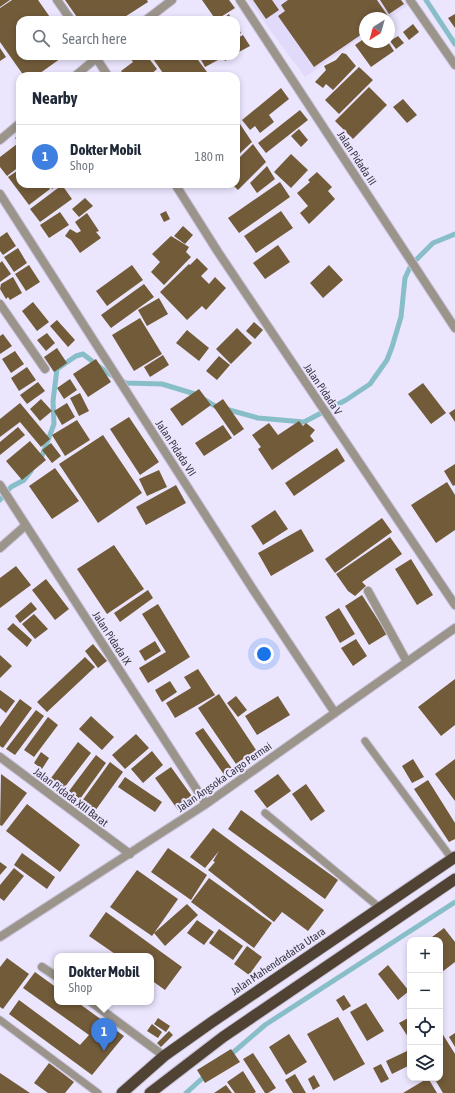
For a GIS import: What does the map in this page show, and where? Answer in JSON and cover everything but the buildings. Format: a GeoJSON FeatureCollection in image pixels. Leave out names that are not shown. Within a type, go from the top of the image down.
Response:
{"type":"FeatureCollection","features":[{"type":"Feature","properties":{"kind":"highway","name":"Jalan Mahendradatta Utara"},"geometry":{"type":"LineString","coordinates":[[122,1093],[164,1056],[212,1022],[454,858]]}},
{"type":"Feature","properties":{"kind":"highway"},"geometry":{"type":"LineString","coordinates":[[150,1093],[223,1037],[455,879]]}},
{"type":"Feature","properties":{"kind":"street"},"geometry":{"type":"LineString","coordinates":[[57,0],[68,16]]}},
{"type":"Feature","properties":{"kind":"street"},"geometry":{"type":"LineString","coordinates":[[151,16],[172,0]]}},
{"type":"Feature","properties":{"kind":"street","name":"Jalan Pidada III"},"geometry":{"type":"LineString","coordinates":[[240,0],[455,328]]}},
{"type":"Feature","properties":{"kind":"street"},"geometry":{"type":"LineString","coordinates":[[410,0],[455,65]]}},
{"type":"Feature","properties":{"kind":"street"},"geometry":{"type":"LineString","coordinates":[[80,72],[94,60]]}},
{"type":"Feature","properties":{"kind":"street"},"geometry":{"type":"LineString","coordinates":[[99,60],[106,72]]}},
{"type":"Feature","properties":{"kind":"street"},"geometry":{"type":"LineString","coordinates":[[0,140],[16,126]]}},
{"type":"Feature","properties":{"kind":"street","name":"Jalan Pidada V"},"geometry":{"type":"LineString","coordinates":[[178,188],[218,252],[455,605]]}},
{"type":"Feature","properties":{"kind":"street","name":"Jalan Pidada VII"},"geometry":{"type":"LineString","coordinates":[[0,194],[250,585],[334,713]]}},
{"type":"Feature","properties":{"kind":"street"},"geometry":{"type":"LineString","coordinates":[[0,304],[44,368]]}},
{"type":"Feature","properties":{"kind":"street","name":"Jalan Pidada IX"},"geometry":{"type":"LineString","coordinates":[[0,485],[206,804]]}},
{"type":"Feature","properties":{"kind":"street"},"geometry":{"type":"LineString","coordinates":[[0,548],[26,525]]}},
{"type":"Feature","properties":{"kind":"street"},"geometry":{"type":"LineString","coordinates":[[368,591],[407,662]]}},
{"type":"Feature","properties":{"kind":"street","name":"Jalan Angsoka Cargo Permai"},"geometry":{"type":"LineString","coordinates":[[0,937],[206,804],[455,628]]}},
{"type":"Feature","properties":{"kind":"street","name":"Jalan Pidada XIII Barat"},"geometry":{"type":"LineString","coordinates":[[0,757],[130,854]]}},
{"type":"Feature","properties":{"kind":"street"},"geometry":{"type":"LineString","coordinates":[[42,966],[54,975]]}},
{"type":"Feature","properties":{"kind":"street"},"geometry":{"type":"LineString","coordinates":[[94,1005],[164,1056]]}},
{"type":"Feature","properties":{"kind":"lane"},"geometry":{"type":"LineString","coordinates":[[365,741],[454,858]]}},
{"type":"Feature","properties":{"kind":"lane"},"geometry":{"type":"LineString","coordinates":[[266,813],[380,908]]}},
{"type":"Feature","properties":{"kind":"lane"},"geometry":{"type":"LineString","coordinates":[[0,1020],[98,1093]]}},
{"type":"Feature","properties":{"kind":"shaded area"},"geometry":{"type":"Polygon","coordinates":[[[248,0],[404,0],[408,5],[395,14],[395,12],[359,12],[359,39],[305,77],[248,0]]]}},
{"type":"Feature","properties":{"kind":"waterway"},"geometry":{"type":"LineString","coordinates":[[426,0],[455,44]]}},
{"type":"Feature","properties":{"kind":"waterway"},"geometry":{"type":"LineString","coordinates":[[40,461],[54,424],[53,401],[57,369],[76,356],[83,354],[106,372],[126,383],[162,384],[195,394],[215,406],[258,418],[304,422],[346,400],[370,384],[387,360],[401,317],[405,278],[411,265],[433,243],[455,234]]}},
{"type":"Feature","properties":{"kind":"waterway"},"geometry":{"type":"LineString","coordinates":[[0,500],[11,487],[24,480],[31,471]]}},
{"type":"Feature","properties":{"kind":"waterway"},"geometry":{"type":"LineString","coordinates":[[229,1056],[265,1025],[455,902]]}},
{"type":"Feature","properties":{"kind":"waterway"},"geometry":{"type":"LineString","coordinates":[[186,1093],[206,1075]]}},
{"type":"Feature","properties":{"kind":"place","name":"Dokter Mobil"},"geometry":{"type":"Point","coordinates":[104,1051]}}]}
